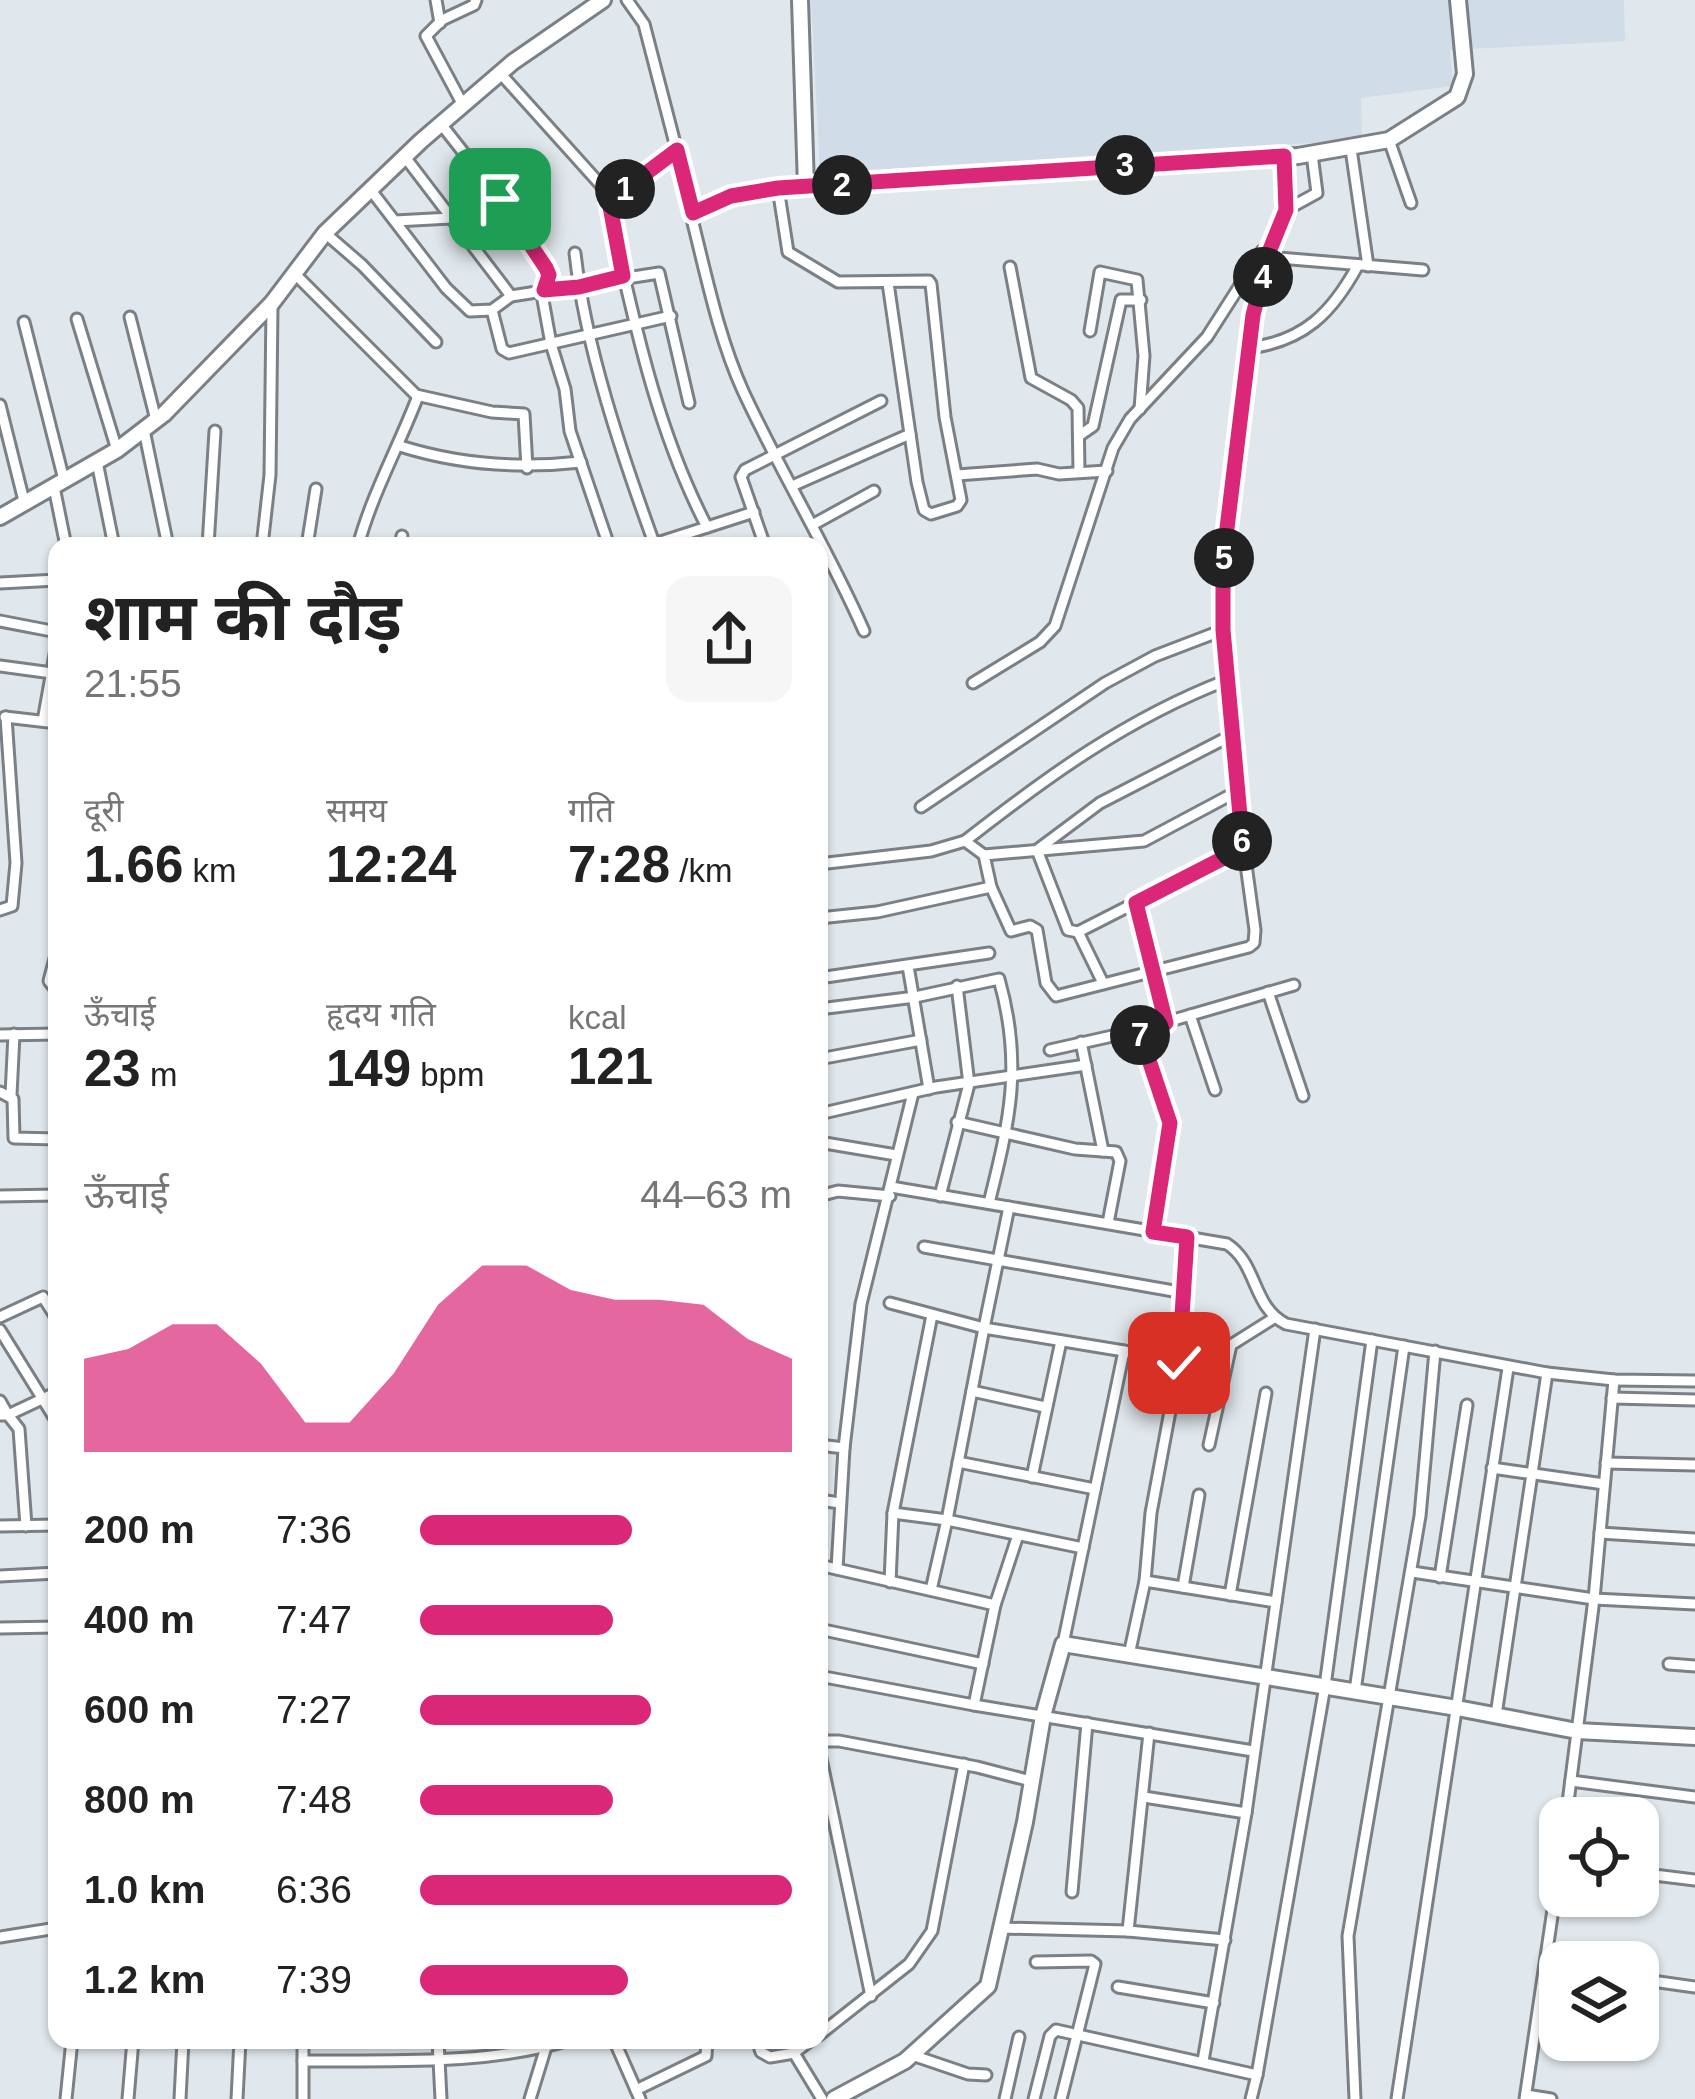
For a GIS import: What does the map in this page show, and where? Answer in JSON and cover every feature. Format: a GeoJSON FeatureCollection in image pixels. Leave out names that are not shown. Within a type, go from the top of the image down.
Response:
{"type":"FeatureCollection","features":[{"type":"Feature","properties":{"kind":"street"},"geometry":{"type":"LineString","coordinates":[[436,0],[440,22]]}},
{"type":"Feature","properties":{"kind":"street"},"geometry":{"type":"LineString","coordinates":[[463,105],[427,34],[476,0]]}},
{"type":"Feature","properties":{"kind":"street"},"geometry":{"type":"LineString","coordinates":[[0,517],[117,450],[150,425],[272,302],[325,233],[440,124],[500,73],[603,0]]}},
{"type":"Feature","properties":{"kind":"street"},"geometry":{"type":"LineString","coordinates":[[627,0],[644,24],[719,326],[742,388],[820,537]]}},
{"type":"Feature","properties":{"kind":"street"},"geometry":{"type":"LineString","coordinates":[[800,0],[806,187]]}},
{"type":"Feature","properties":{"kind":"street"},"geometry":{"type":"LineString","coordinates":[[693,213],[731,196],[778,188],[1312,154],[1390,140],[1457,97],[1465,74],[1458,0]]}},
{"type":"Feature","properties":{"kind":"street"},"geometry":{"type":"LineString","coordinates":[[500,73],[599,182],[609,201],[656,402],[684,481],[707,527]]}},
{"type":"Feature","properties":{"kind":"street"},"geometry":{"type":"LineString","coordinates":[[440,124],[500,199],[549,275],[544,290],[551,344],[580,462],[606,537]]}},
{"type":"Feature","properties":{"kind":"street"},"geometry":{"type":"LineString","coordinates":[[1390,140],[1411,203]]}},
{"type":"Feature","properties":{"kind":"street"},"geometry":{"type":"LineString","coordinates":[[1249,348],[1282,344],[1318,319],[1363,265],[1351,149]]}},
{"type":"Feature","properties":{"kind":"street"},"geometry":{"type":"LineString","coordinates":[[609,201],[677,150]]}},
{"type":"Feature","properties":{"kind":"street"},"geometry":{"type":"LineString","coordinates":[[1286,210],[1317,193],[1312,154]]}},
{"type":"Feature","properties":{"kind":"street"},"geometry":{"type":"LineString","coordinates":[[965,841],[984,855],[1012,931],[1030,926],[1036,930],[1046,983],[1053,995],[1254,943],[1236,792],[1223,630],[1223,561],[1249,348],[1269,252],[1286,210],[1284,156]]}},
{"type":"Feature","properties":{"kind":"street"},"geometry":{"type":"LineString","coordinates":[[405,157],[512,296]]}},
{"type":"Feature","properties":{"kind":"street"},"geometry":{"type":"LineString","coordinates":[[778,188],[788,252],[838,282],[929,281],[931,284],[960,504],[927,514],[917,482],[888,283]]}},
{"type":"Feature","properties":{"kind":"street"},"geometry":{"type":"LineString","coordinates":[[370,190],[470,311],[492,310],[512,296],[659,273],[689,403]]}},
{"type":"Feature","properties":{"kind":"street"},"geometry":{"type":"LineString","coordinates":[[394,221],[451,218]]}},
{"type":"Feature","properties":{"kind":"street"},"geometry":{"type":"LineString","coordinates":[[325,233],[436,343]]}},
{"type":"Feature","properties":{"kind":"street"},"geometry":{"type":"LineString","coordinates":[[973,683],[1040,642],[1055,626],[1113,448],[1140,409],[1207,337],[1262,250],[1423,270]]}},
{"type":"Feature","properties":{"kind":"street"},"geometry":{"type":"LineString","coordinates":[[575,254],[579,287],[649,537]]}},
{"type":"Feature","properties":{"kind":"street"},"geometry":{"type":"LineString","coordinates":[[1010,267],[1031,378],[1075,404],[1079,472]]}},
{"type":"Feature","properties":{"kind":"street"},"geometry":{"type":"LineString","coordinates":[[1090,331],[1100,272],[1137,280],[1144,356],[1140,409]]}},
{"type":"Feature","properties":{"kind":"street"},"geometry":{"type":"LineString","coordinates":[[295,274],[418,396],[492,412],[522,413],[527,468]]}},
{"type":"Feature","properties":{"kind":"street"},"geometry":{"type":"LineString","coordinates":[[1080,435],[1093,426],[1121,301],[1126,297],[1141,300]]}},
{"type":"Feature","properties":{"kind":"street"},"geometry":{"type":"LineString","coordinates":[[263,537],[270,475],[272,302]]}},
{"type":"Feature","properties":{"kind":"street"},"geometry":{"type":"LineString","coordinates":[[492,310],[504,352],[670,316]]}},
{"type":"Feature","properties":{"kind":"street"},"geometry":{"type":"LineString","coordinates":[[130,317],[167,537]]}},
{"type":"Feature","properties":{"kind":"street"},"geometry":{"type":"LineString","coordinates":[[77,319],[117,450]]}},
{"type":"Feature","properties":{"kind":"street"},"geometry":{"type":"LineString","coordinates":[[24,322],[65,537]]}},
{"type":"Feature","properties":{"kind":"street"},"geometry":{"type":"LineString","coordinates":[[361,537],[418,396]]}},
{"type":"Feature","properties":{"kind":"street"},"geometry":{"type":"LineString","coordinates":[[762,537],[742,473],[881,400]]}},
{"type":"Feature","properties":{"kind":"street"},"geometry":{"type":"LineString","coordinates":[[0,405],[25,501]]}},
{"type":"Feature","properties":{"kind":"street"},"geometry":{"type":"LineString","coordinates":[[209,537],[215,431]]}},
{"type":"Feature","properties":{"kind":"street"},"geometry":{"type":"LineString","coordinates":[[792,486],[910,434]]}},
{"type":"Feature","properties":{"kind":"street"},"geometry":{"type":"LineString","coordinates":[[400,446],[445,460],[527,468],[580,462]]}},
{"type":"Feature","properties":{"kind":"street"},"geometry":{"type":"LineString","coordinates":[[97,462],[112,537]]}},
{"type":"Feature","properties":{"kind":"street"},"geometry":{"type":"LineString","coordinates":[[957,476],[1036,469],[1059,474],[1107,471]]}},
{"type":"Feature","properties":{"kind":"street"},"geometry":{"type":"LineString","coordinates":[[308,537],[316,489]]}},
{"type":"Feature","properties":{"kind":"street"},"geometry":{"type":"LineString","coordinates":[[814,524],[874,491]]}},
{"type":"Feature","properties":{"kind":"street"},"geometry":{"type":"LineString","coordinates":[[674,537],[754,512]]}},
{"type":"Feature","properties":{"kind":"street"},"geometry":{"type":"LineString","coordinates":[[828,553],[864,631]]}},
{"type":"Feature","properties":{"kind":"street"},"geometry":{"type":"LineString","coordinates":[[0,583],[48,580]]}},
{"type":"Feature","properties":{"kind":"street"},"geometry":{"type":"LineString","coordinates":[[0,621],[48,630]]}},
{"type":"Feature","properties":{"kind":"street"},"geometry":{"type":"LineString","coordinates":[[921,807],[1105,683],[1155,656],[1223,630]]}},
{"type":"Feature","properties":{"kind":"street"},"geometry":{"type":"LineString","coordinates":[[0,666],[48,672]]}},
{"type":"Feature","properties":{"kind":"street"},"geometry":{"type":"LineString","coordinates":[[828,863],[932,851],[965,841],[1095,743],[1168,702],[1227,680]]}},
{"type":"Feature","properties":{"kind":"street"},"geometry":{"type":"LineString","coordinates":[[43,721],[48,694]]}},
{"type":"Feature","properties":{"kind":"street"},"geometry":{"type":"LineString","coordinates":[[0,910],[12,906],[16,863],[3,716],[48,722]]}},
{"type":"Feature","properties":{"kind":"street"},"geometry":{"type":"LineString","coordinates":[[1036,850],[1100,803],[1232,735]]}},
{"type":"Feature","properties":{"kind":"street"},"geometry":{"type":"LineString","coordinates":[[984,855],[1144,841],[1236,792]]}},
{"type":"Feature","properties":{"kind":"street"},"geometry":{"type":"LineString","coordinates":[[1036,850],[1068,930],[1078,932],[1243,848]]}},
{"type":"Feature","properties":{"kind":"street"},"geometry":{"type":"LineString","coordinates":[[828,917],[877,912],[992,887]]}},
{"type":"Feature","properties":{"kind":"street"},"geometry":{"type":"LineString","coordinates":[[1136,903],[1166,1023]]}},
{"type":"Feature","properties":{"kind":"street"},"geometry":{"type":"LineString","coordinates":[[1078,932],[1103,983]]}},
{"type":"Feature","properties":{"kind":"street"},"geometry":{"type":"LineString","coordinates":[[828,977],[989,953]]}},
{"type":"Feature","properties":{"kind":"street"},"geometry":{"type":"LineString","coordinates":[[908,966],[929,1089]]}},
{"type":"Feature","properties":{"kind":"street"},"geometry":{"type":"LineString","coordinates":[[828,1008],[915,997],[999,979],[1015,1076],[989,1203]]}},
{"type":"Feature","properties":{"kind":"street"},"geometry":{"type":"LineString","coordinates":[[1050,1050],[1166,1023],[1294,985]]}},
{"type":"Feature","properties":{"kind":"street"},"geometry":{"type":"LineString","coordinates":[[940,1196],[969,1084],[957,986]]}},
{"type":"Feature","properties":{"kind":"street"},"geometry":{"type":"LineString","coordinates":[[1268,992],[1303,1096]]}},
{"type":"Feature","properties":{"kind":"street"},"geometry":{"type":"LineString","coordinates":[[1190,1015],[1215,1090]]}},
{"type":"Feature","properties":{"kind":"street"},"geometry":{"type":"LineString","coordinates":[[1139,1030],[1170,1123],[1153,1232]]}},
{"type":"Feature","properties":{"kind":"street"},"geometry":{"type":"LineString","coordinates":[[14,1034],[6,1094],[14,1138],[48,1139]]}},
{"type":"Feature","properties":{"kind":"street"},"geometry":{"type":"LineString","coordinates":[[0,1035],[48,1034]]}},
{"type":"Feature","properties":{"kind":"street"},"geometry":{"type":"LineString","coordinates":[[828,1057],[922,1040]]}},
{"type":"Feature","properties":{"kind":"street"},"geometry":{"type":"LineString","coordinates":[[1081,1042],[1103,1151]]}},
{"type":"Feature","properties":{"kind":"street"},"geometry":{"type":"LineString","coordinates":[[828,1112],[929,1089],[1086,1065]]}},
{"type":"Feature","properties":{"kind":"street"},"geometry":{"type":"LineString","coordinates":[[837,1569],[844,1448],[861,1304],[913,1093]]}},
{"type":"Feature","properties":{"kind":"street"},"geometry":{"type":"LineString","coordinates":[[958,1122],[1076,1149],[1115,1152],[1120,1161],[1108,1223]]}},
{"type":"Feature","properties":{"kind":"street"},"geometry":{"type":"LineString","coordinates":[[828,1144],[896,1155]]}},
{"type":"Feature","properties":{"kind":"street"},"geometry":{"type":"LineString","coordinates":[[828,1194],[940,1196],[1215,1240],[1240,1252],[1262,1304],[1286,1324],[1546,1373],[1695,1382]]}},
{"type":"Feature","properties":{"kind":"street"},"geometry":{"type":"LineString","coordinates":[[0,1196],[48,1195]]}},
{"type":"Feature","properties":{"kind":"street"},"geometry":{"type":"LineString","coordinates":[[931,1590],[1009,1207]]}},
{"type":"Feature","properties":{"kind":"street"},"geometry":{"type":"LineString","coordinates":[[1129,1655],[1179,1363],[1187,1237]]}},
{"type":"Feature","properties":{"kind":"street"},"geometry":{"type":"LineString","coordinates":[[924,1247],[1185,1293]]}},
{"type":"Feature","properties":{"kind":"street"},"geometry":{"type":"LineString","coordinates":[[1,1315],[48,1294]]}},
{"type":"Feature","properties":{"kind":"street"},"geometry":{"type":"LineString","coordinates":[[44,1297],[48,1303]]}},
{"type":"Feature","properties":{"kind":"street"},"geometry":{"type":"LineString","coordinates":[[890,1303],[984,1328],[1179,1363]]}},
{"type":"Feature","properties":{"kind":"street"},"geometry":{"type":"LineString","coordinates":[[890,1582],[893,1513],[932,1315]]}},
{"type":"Feature","properties":{"kind":"street"},"geometry":{"type":"LineString","coordinates":[[1209,1445],[1231,1345],[1274,1318]]}},
{"type":"Feature","properties":{"kind":"street"},"geometry":{"type":"LineString","coordinates":[[1202,2060],[1246,1813],[1315,1329]]}},
{"type":"Feature","properties":{"kind":"street"},"geometry":{"type":"LineString","coordinates":[[0,1330],[48,1409]]}},
{"type":"Feature","properties":{"kind":"street"},"geometry":{"type":"LineString","coordinates":[[1251,2099],[1325,1686],[1372,1340]]}},
{"type":"Feature","properties":{"kind":"street"},"geometry":{"type":"LineString","coordinates":[[1032,1477],[1060,1341]]}},
{"type":"Feature","properties":{"kind":"street"},"geometry":{"type":"LineString","coordinates":[[1355,1691],[1404,1346]]}},
{"type":"Feature","properties":{"kind":"street"},"geometry":{"type":"LineString","coordinates":[[834,2099],[912,2055],[988,1986],[1124,1351]]}},
{"type":"Feature","properties":{"kind":"street"},"geometry":{"type":"LineString","coordinates":[[1355,2099],[1348,1936],[1412,1572],[1435,1351]]}},
{"type":"Feature","properties":{"kind":"street"},"geometry":{"type":"LineString","coordinates":[[1397,2099],[1508,1367]]}},
{"type":"Feature","properties":{"kind":"street"},"geometry":{"type":"LineString","coordinates":[[1496,1715],[1546,1373]]}},
{"type":"Feature","properties":{"kind":"street"},"geometry":{"type":"LineString","coordinates":[[1569,1797],[1594,1599],[1614,1380]]}},
{"type":"Feature","properties":{"kind":"street"},"geometry":{"type":"LineString","coordinates":[[972,1391],[1045,1407]]}},
{"type":"Feature","properties":{"kind":"street"},"geometry":{"type":"LineString","coordinates":[[1230,1595],[1266,1393]]}},
{"type":"Feature","properties":{"kind":"street"},"geometry":{"type":"LineString","coordinates":[[4,1415],[48,1397]]}},
{"type":"Feature","properties":{"kind":"street"},"geometry":{"type":"LineString","coordinates":[[1612,1398],[1695,1400]]}},
{"type":"Feature","properties":{"kind":"street"},"geometry":{"type":"LineString","coordinates":[[0,1401],[4,1415],[19,1429],[26,1526]]}},
{"type":"Feature","properties":{"kind":"street"},"geometry":{"type":"LineString","coordinates":[[1440,1577],[1467,1405]]}},
{"type":"Feature","properties":{"kind":"street"},"geometry":{"type":"LineString","coordinates":[[828,1446],[844,1448]]}},
{"type":"Feature","properties":{"kind":"street"},"geometry":{"type":"LineString","coordinates":[[958,1462],[1095,1489]]}},
{"type":"Feature","properties":{"kind":"street"},"geometry":{"type":"LineString","coordinates":[[1606,1463],[1695,1465]]}},
{"type":"Feature","properties":{"kind":"street"},"geometry":{"type":"LineString","coordinates":[[1492,1468],[1604,1484]]}},
{"type":"Feature","properties":{"kind":"street"},"geometry":{"type":"LineString","coordinates":[[1183,1586],[1199,1495]]}},
{"type":"Feature","properties":{"kind":"street"},"geometry":{"type":"LineString","coordinates":[[828,1501],[841,1503]]}},
{"type":"Feature","properties":{"kind":"street"},"geometry":{"type":"LineString","coordinates":[[893,1513],[1083,1549]]}},
{"type":"Feature","properties":{"kind":"street"},"geometry":{"type":"LineString","coordinates":[[0,1526],[48,1525]]}},
{"type":"Feature","properties":{"kind":"street"},"geometry":{"type":"LineString","coordinates":[[1600,1533],[1695,1538]]}},
{"type":"Feature","properties":{"kind":"street"},"geometry":{"type":"LineString","coordinates":[[974,1705],[995,1605],[1018,1535]]}},
{"type":"Feature","properties":{"kind":"street"},"geometry":{"type":"LineString","coordinates":[[828,1566],[995,1605]]}},
{"type":"Feature","properties":{"kind":"street"},"geometry":{"type":"LineString","coordinates":[[1412,1572],[1594,1599],[1695,1604]]}},
{"type":"Feature","properties":{"kind":"street"},"geometry":{"type":"LineString","coordinates":[[0,1576],[48,1574]]}},
{"type":"Feature","properties":{"kind":"street"},"geometry":{"type":"LineString","coordinates":[[1145,1581],[1276,1602]]}},
{"type":"Feature","properties":{"kind":"street"},"geometry":{"type":"LineString","coordinates":[[0,1628],[48,1627]]}},
{"type":"Feature","properties":{"kind":"street"},"geometry":{"type":"LineString","coordinates":[[828,1631],[983,1664]]}},
{"type":"Feature","properties":{"kind":"street"},"geometry":{"type":"LineString","coordinates":[[1063,1644],[1577,1731],[1695,1737]]}},
{"type":"Feature","properties":{"kind":"street"},"geometry":{"type":"LineString","coordinates":[[1669,1664],[1695,1666]]}},
{"type":"Feature","properties":{"kind":"street"},"geometry":{"type":"LineString","coordinates":[[828,1678],[1253,1751]]}},
{"type":"Feature","properties":{"kind":"street"},"geometry":{"type":"LineString","coordinates":[[1072,1892],[1087,1723]]}},
{"type":"Feature","properties":{"kind":"street"},"geometry":{"type":"LineString","coordinates":[[1128,1931],[1149,1733]]}},
{"type":"Feature","properties":{"kind":"street"},"geometry":{"type":"LineString","coordinates":[[828,1743],[839,1741],[964,1764],[1031,1781]]}},
{"type":"Feature","properties":{"kind":"street"},"geometry":{"type":"LineString","coordinates":[[828,2028],[909,1964],[937,1922],[964,1764]]}},
{"type":"Feature","properties":{"kind":"street"},"geometry":{"type":"LineString","coordinates":[[1571,1781],[1695,1798]]}},
{"type":"Feature","properties":{"kind":"street"},"geometry":{"type":"LineString","coordinates":[[828,1788],[871,1996]]}},
{"type":"Feature","properties":{"kind":"street"},"geometry":{"type":"LineString","coordinates":[[1144,1797],[1246,1813]]}},
{"type":"Feature","properties":{"kind":"street"},"geometry":{"type":"LineString","coordinates":[[1659,1876],[1695,1880]]}},
{"type":"Feature","properties":{"kind":"street"},"geometry":{"type":"LineString","coordinates":[[1001,1928],[1128,1931],[1225,1940]]}},
{"type":"Feature","properties":{"kind":"street"},"geometry":{"type":"LineString","coordinates":[[0,1937],[48,1929]]}},
{"type":"Feature","properties":{"kind":"street"},"geometry":{"type":"LineString","coordinates":[[1036,1962],[1094,1963],[1061,2099]]}},
{"type":"Feature","properties":{"kind":"street"},"geometry":{"type":"LineString","coordinates":[[1659,1982],[1695,1988]]}},
{"type":"Feature","properties":{"kind":"street"},"geometry":{"type":"LineString","coordinates":[[1118,1987],[1214,2003]]}},
{"type":"Feature","properties":{"kind":"street"},"geometry":{"type":"LineString","coordinates":[[1539,2000],[1525,2097],[1551,2099]]}},
{"type":"Feature","properties":{"kind":"street"},"geometry":{"type":"LineString","coordinates":[[1034,2099],[1056,2030],[1257,2075]]}},
{"type":"Feature","properties":{"kind":"street"},"geometry":{"type":"LineString","coordinates":[[1005,2099],[1019,2037]]}},
{"type":"Feature","properties":{"kind":"street"},"geometry":{"type":"LineString","coordinates":[[66,2099],[71,2049]]}},
{"type":"Feature","properties":{"kind":"street"},"geometry":{"type":"LineString","coordinates":[[128,2099],[132,2049]]}},
{"type":"Feature","properties":{"kind":"street"},"geometry":{"type":"LineString","coordinates":[[180,2099],[183,2049]]}},
{"type":"Feature","properties":{"kind":"street"},"geometry":{"type":"LineString","coordinates":[[237,2099],[240,2049]]}},
{"type":"Feature","properties":{"kind":"street"},"geometry":{"type":"LineString","coordinates":[[303,2049],[303,2099]]}},
{"type":"Feature","properties":{"kind":"street"},"geometry":{"type":"LineString","coordinates":[[438,2049],[441,2099]]}},
{"type":"Feature","properties":{"kind":"street"},"geometry":{"type":"LineString","coordinates":[[485,2049],[485,2054]]}},
{"type":"Feature","properties":{"kind":"street"},"geometry":{"type":"LineString","coordinates":[[303,2061],[439,2059],[529,2049]]}},
{"type":"Feature","properties":{"kind":"street"},"geometry":{"type":"LineString","coordinates":[[530,2099],[545,2049]]}},
{"type":"Feature","properties":{"kind":"street"},"geometry":{"type":"LineString","coordinates":[[618,2049],[638,2094],[706,2056],[706,2049]]}},
{"type":"Feature","properties":{"kind":"street"},"geometry":{"type":"LineString","coordinates":[[762,2049],[767,2057],[800,2049]]}},
{"type":"Feature","properties":{"kind":"street"},"geometry":{"type":"LineString","coordinates":[[794,2053],[822,2099]]}},
{"type":"Feature","properties":{"kind":"street"},"geometry":{"type":"LineString","coordinates":[[912,2055],[968,2074],[986,2075]]}},
{"type":"Feature","properties":{"kind":"shaded area"},"geometry":{"type":"Polygon","coordinates":[[[811,0],[1624,0],[1625,41],[1450,50],[1453,86],[1361,98],[1362,140],[820,173],[811,0]]]}},
{"type":"Feature","properties":{"kind":"route"},"geometry":{"type":"LineString","coordinates":[[500,199],[546,268],[549,275],[544,290],[623,276],[609,201],[677,150],[693,213],[707,203],[778,188],[1284,156],[1286,210],[1269,252],[1253,315],[1223,561],[1223,630],[1243,848],[1136,903],[1166,1023],[1139,1030],[1170,1123],[1153,1232],[1187,1237],[1179,1363]]}}]}
